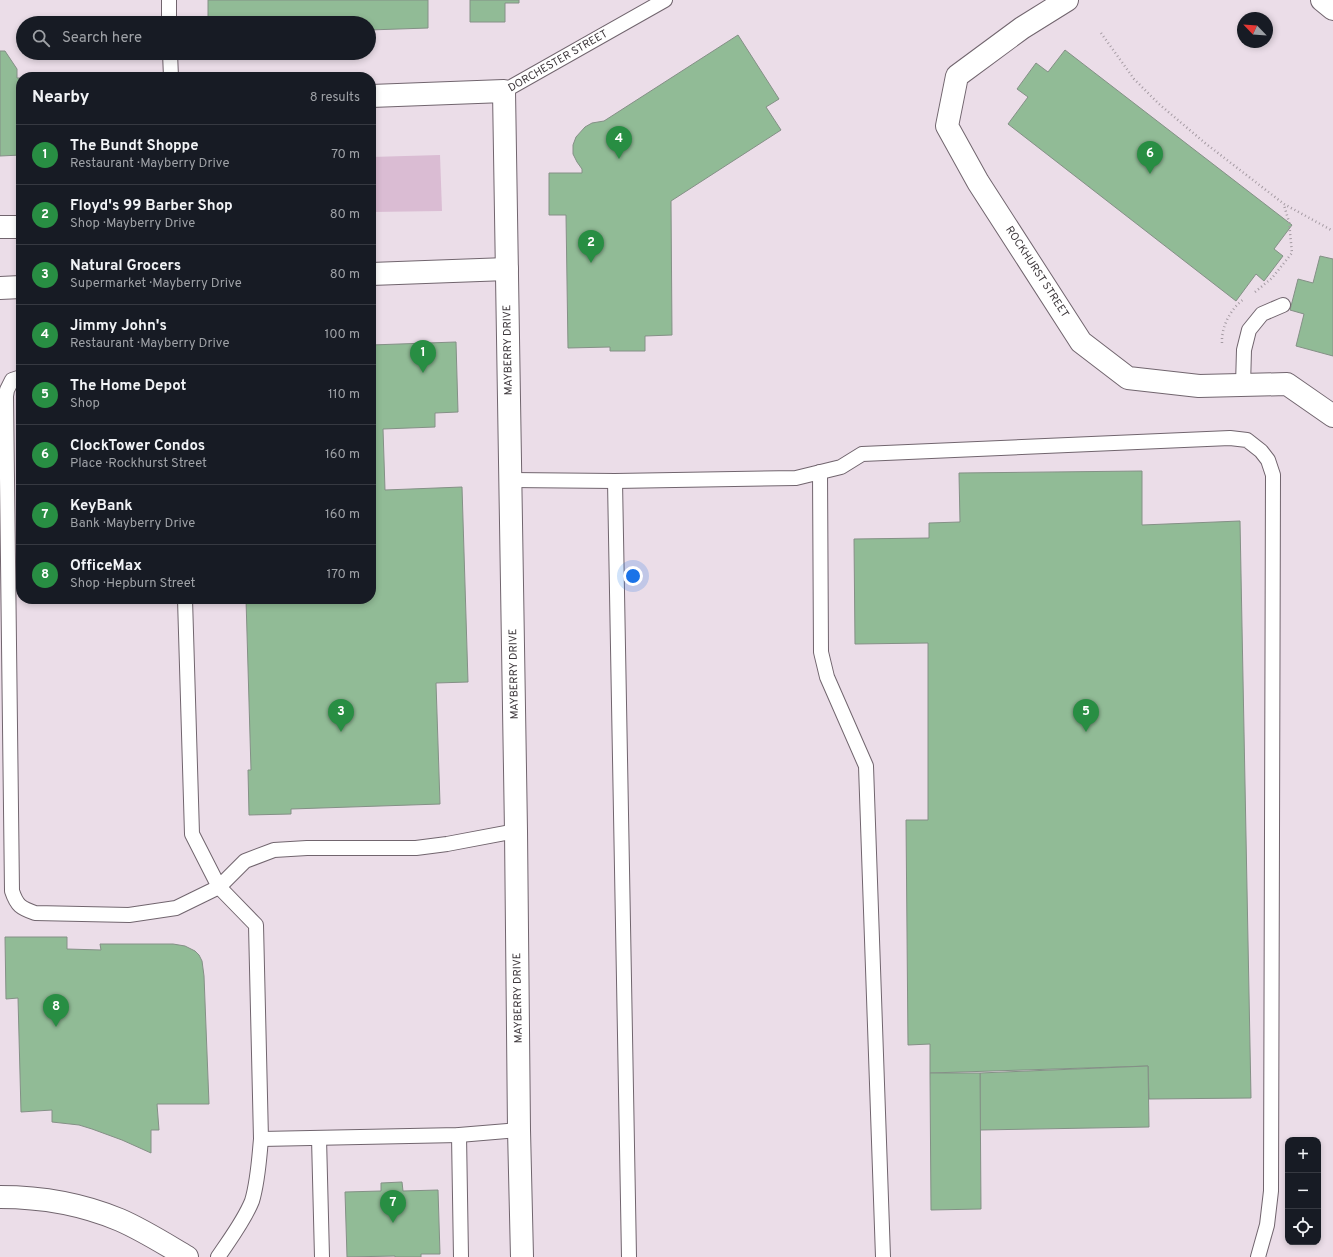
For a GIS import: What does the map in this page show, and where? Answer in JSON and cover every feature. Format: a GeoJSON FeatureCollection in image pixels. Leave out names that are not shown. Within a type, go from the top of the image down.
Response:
{"type":"FeatureCollection","features":[{"type":"Feature","properties":{"kind":"street","name":"ROCKHURST STREET"},"geometry":{"type":"LineString","coordinates":[[1067,0],[1022,28],[957,76],[947,126],[978,182],[1081,342],[1128,378],[1199,386],[1287,384],[1333,416]]}},
{"type":"Feature","properties":{"kind":"street"},"geometry":{"type":"LineString","coordinates":[[1322,0],[1333,9]]}},
{"type":"Feature","properties":{"kind":"street","name":"DORCHESTER STREET"},"geometry":{"type":"LineString","coordinates":[[376,96],[504,92]]}},
{"type":"Feature","properties":{"kind":"street","name":"MAYBERRY DRIVE"},"geometry":{"type":"LineString","coordinates":[[504,92],[522,1257]]}},
{"type":"Feature","properties":{"kind":"street"},"geometry":{"type":"LineString","coordinates":[[0,228],[16,227]]}},
{"type":"Feature","properties":{"kind":"street"},"geometry":{"type":"LineString","coordinates":[[376,274],[507,269]]}},
{"type":"Feature","properties":{"kind":"street"},"geometry":{"type":"LineString","coordinates":[[0,288],[16,287]]}},
{"type":"Feature","properties":{"kind":"street"},"geometry":{"type":"LineString","coordinates":[[0,1197],[71,1204],[96,1211],[131,1225],[187,1257]]}},
{"type":"Feature","properties":{"kind":"lane"},"geometry":{"type":"LineString","coordinates":[[169,0],[169,16]]}},
{"type":"Feature","properties":{"kind":"lane","name":"DORCHESTER STREET"},"geometry":{"type":"LineString","coordinates":[[504,92],[665,0]]}},
{"type":"Feature","properties":{"kind":"lane"},"geometry":{"type":"LineString","coordinates":[[170,60],[171,72]]}},
{"type":"Feature","properties":{"kind":"lane"},"geometry":{"type":"LineString","coordinates":[[1243,385],[1244,350],[1249,330],[1262,314],[1282,305]]}},
{"type":"Feature","properties":{"kind":"lane"},"geometry":{"type":"LineString","coordinates":[[16,379],[12,380],[6,396],[12,891],[15,902],[23,908],[35,912],[129,915],[176,908],[219,887],[244,861],[274,850],[307,848],[416,848],[447,844],[516,831]]}},
{"type":"Feature","properties":{"kind":"lane"},"geometry":{"type":"LineString","coordinates":[[511,480],[615,481],[796,478],[841,467],[862,454],[1230,438],[1247,440],[1261,451],[1268,460],[1273,475],[1271,1191],[1267,1225],[1258,1257]]}},
{"type":"Feature","properties":{"kind":"lane"},"geometry":{"type":"LineString","coordinates":[[820,472],[821,652],[827,677],[866,766],[882,1257]]}},
{"type":"Feature","properties":{"kind":"lane"},"geometry":{"type":"LineString","coordinates":[[615,481],[628,1257]]}},
{"type":"Feature","properties":{"kind":"lane"},"geometry":{"type":"LineString","coordinates":[[185,604],[192,834],[219,887],[256,925],[260,1139],[259,1167],[251,1202],[244,1218],[218,1257]]}},
{"type":"Feature","properties":{"kind":"lane"},"geometry":{"type":"LineString","coordinates":[[260,1139],[459,1135],[519,1130]]}},
{"type":"Feature","properties":{"kind":"lane"},"geometry":{"type":"LineString","coordinates":[[459,1135],[461,1257]]}},
{"type":"Feature","properties":{"kind":"lane"},"geometry":{"type":"LineString","coordinates":[[319,1138],[322,1257]]}},
{"type":"Feature","properties":{"kind":"path"},"geometry":{"type":"LineString","coordinates":[[1101,33],[1134,79],[1165,109],[1205,143],[1284,204],[1333,231]]}},
{"type":"Feature","properties":{"kind":"shaded area"},"geometry":{"type":"Polygon","coordinates":[[[440,155],[442,211],[376,212],[376,157],[440,155]]]}},
{"type":"Feature","properties":{"kind":"building"},"geometry":{"type":"Polygon","coordinates":[[[208,0],[428,0],[428,28],[376,30],[376,16],[208,16],[208,0]]]}},
{"type":"Feature","properties":{"kind":"building"},"geometry":{"type":"Polygon","coordinates":[[[470,0],[519,0],[519,3],[505,3],[505,22],[470,22],[470,0]]]}},
{"type":"Feature","properties":{"kind":"building"},"geometry":{"type":"Polygon","coordinates":[[[738,35],[779,99],[766,107],[781,130],[671,201],[672,335],[645,336],[645,351],[610,351],[610,347],[568,348],[566,215],[549,215],[549,173],[582,173],[582,169],[573,154],[573,145],[576,137],[585,127],[592,123],[604,121],[738,35]]]}},
{"type":"Feature","properties":{"kind":"building"},"geometry":{"type":"Polygon","coordinates":[[[1065,50],[1292,225],[1274,249],[1283,256],[1264,281],[1256,274],[1236,301],[1008,124],[1028,97],[1017,89],[1036,63],[1048,72],[1065,50]]]}},
{"type":"Feature","properties":{"kind":"building"},"geometry":{"type":"Polygon","coordinates":[[[0,51],[5,51],[17,69],[16,155],[0,156],[0,51]]]}},
{"type":"Feature","properties":{"kind":"building"},"geometry":{"type":"Polygon","coordinates":[[[1320,256],[1333,259],[1333,356],[1296,346],[1304,314],[1290,310],[1298,279],[1313,283],[1320,256]]]}},
{"type":"Feature","properties":{"kind":"building"},"geometry":{"type":"Polygon","coordinates":[[[456,342],[458,412],[435,413],[435,427],[383,429],[385,490],[462,487],[468,682],[436,683],[440,804],[291,809],[291,814],[249,815],[248,770],[251,770],[246,604],[376,604],[376,345],[456,342]]]}},
{"type":"Feature","properties":{"kind":"building"},"geometry":{"type":"Polygon","coordinates":[[[1142,471],[1142,525],[1240,521],[1251,1098],[1149,1099],[1148,1066],[930,1073],[930,1044],[908,1045],[906,820],[928,820],[928,643],[855,644],[854,539],[929,538],[929,523],[960,522],[959,473],[1142,471]]]}},
{"type":"Feature","properties":{"kind":"building"},"geometry":{"type":"Polygon","coordinates":[[[5,937],[67,937],[67,949],[101,950],[100,944],[173,944],[185,946],[195,951],[202,961],[204,976],[209,1104],[157,1104],[159,1130],[151,1130],[151,1153],[92,1129],[79,1125],[52,1122],[52,1110],[21,1112],[18,998],[6,999],[5,937]]]}},
{"type":"Feature","properties":{"kind":"building"},"geometry":{"type":"Polygon","coordinates":[[[1148,1066],[1149,1127],[980,1130],[980,1073],[1148,1066]]]}},
{"type":"Feature","properties":{"kind":"building"},"geometry":{"type":"Polygon","coordinates":[[[930,1073],[980,1073],[981,1209],[931,1210],[930,1073]]]}},
{"type":"Feature","properties":{"kind":"building"},"geometry":{"type":"Polygon","coordinates":[[[402,1182],[403,1191],[438,1190],[440,1254],[421,1254],[421,1257],[347,1257],[345,1192],[381,1191],[381,1183],[402,1182]]]}},
{"type":"Feature","properties":{"kind":"place","name":"Jimmy John's"},"geometry":{"type":"Point","coordinates":[619,159]}},
{"type":"Feature","properties":{"kind":"place","name":"ClockTower Condos"},"geometry":{"type":"Point","coordinates":[1150,174]}},
{"type":"Feature","properties":{"kind":"place","name":"Floyd's 99 Barber Shop"},"geometry":{"type":"Point","coordinates":[591,263]}},
{"type":"Feature","properties":{"kind":"place","name":"The Bundt Shoppe"},"geometry":{"type":"Point","coordinates":[423,373]}},
{"type":"Feature","properties":{"kind":"place","name":"Natural Grocers"},"geometry":{"type":"Point","coordinates":[341,732]}},
{"type":"Feature","properties":{"kind":"place","name":"The Home Depot"},"geometry":{"type":"Point","coordinates":[1086,732]}},
{"type":"Feature","properties":{"kind":"place","name":"OfficeMax"},"geometry":{"type":"Point","coordinates":[56,1027]}},
{"type":"Feature","properties":{"kind":"place","name":"KeyBank"},"geometry":{"type":"Point","coordinates":[393,1223]}}]}
